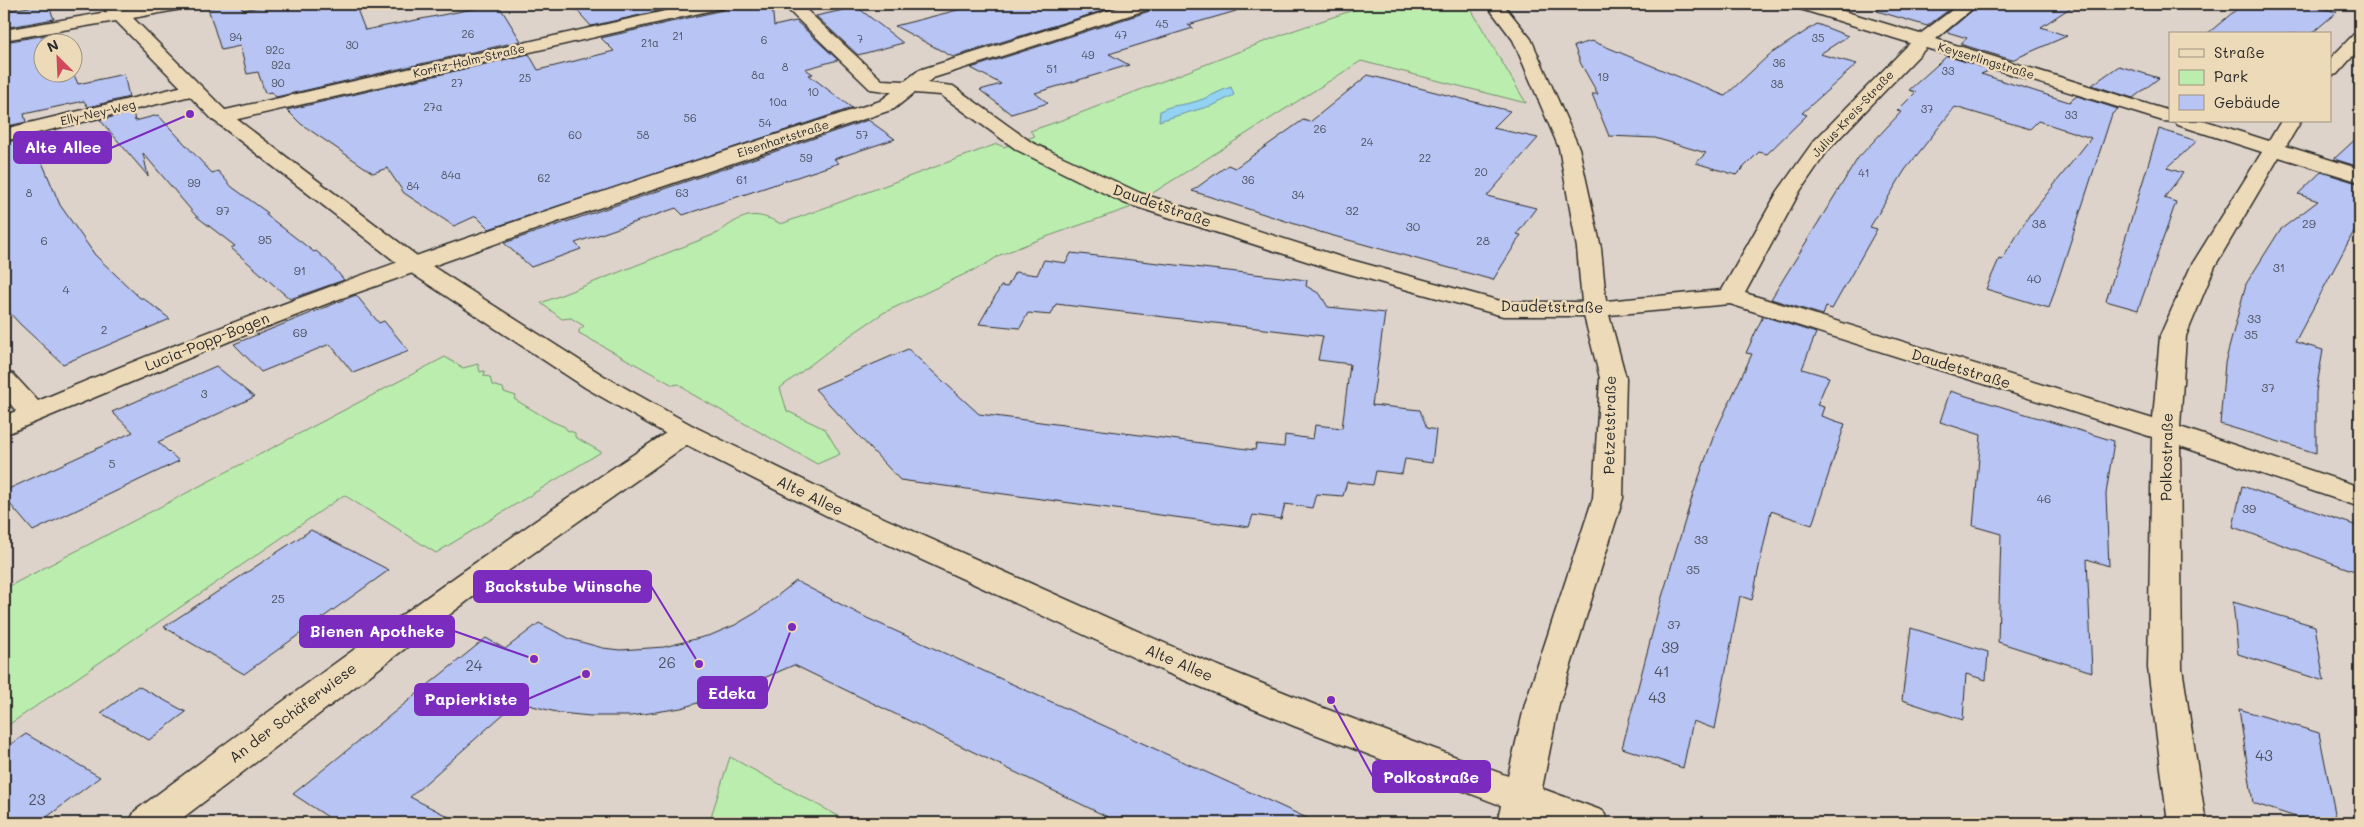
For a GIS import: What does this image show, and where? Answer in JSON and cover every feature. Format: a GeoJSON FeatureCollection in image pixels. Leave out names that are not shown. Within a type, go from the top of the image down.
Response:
{"type":"FeatureCollection","features":[{"type":"Feature","properties":{"kind":"street"},"geometry":{"type":"LineString","coordinates":[[4,35],[114,9],[181,4]]}},
{"type":"Feature","properties":{"kind":"street","name":"Korfiz-Holm-Straße"},"geometry":{"type":"LineString","coordinates":[[221,117],[718,4]]}},
{"type":"Feature","properties":{"kind":"street","name":"Daudetstraße"},"geometry":{"type":"LineString","coordinates":[[790,4],[877,85],[946,90],[1024,146],[1132,198],[1336,263],[1503,308],[1595,309],[1731,297],[2166,432],[2360,497]]}},
{"type":"Feature","properties":{"kind":"street","name":"Eisenhartstraße"},"geometry":{"type":"LineString","coordinates":[[413,264],[520,225],[887,105],[926,74],[1146,4]]}},
{"type":"Feature","properties":{"kind":"street","name":"Petzetstraße"},"geometry":{"type":"LineString","coordinates":[[1494,4],[1522,39],[1569,148],[1589,248],[1595,309],[1613,378],[1608,498],[1542,704],[1519,810]]}},
{"type":"Feature","properties":{"kind":"street","name":"Keyserlingstraße"},"geometry":{"type":"LineString","coordinates":[[1803,4],[2169,117]]}},
{"type":"Feature","properties":{"kind":"street","name":"Julius-Kreis-Straße"},"geometry":{"type":"LineString","coordinates":[[1731,297],[1789,191],[1820,146],[1922,41],[1970,4]]}},
{"type":"Feature","properties":{"kind":"street","name":"Alte Allee"},"geometry":{"type":"LineString","coordinates":[[114,9],[161,54],[192,90],[221,117],[413,264],[595,382],[685,433],[848,514],[1177,663],[1306,716],[1519,810],[1590,823]]}},
{"type":"Feature","properties":{"kind":"street"},"geometry":{"type":"LineString","coordinates":[[2332,68],[2357,44]]}},
{"type":"Feature","properties":{"kind":"street","name":"Elly-Ney-Weg"},"geometry":{"type":"LineString","coordinates":[[4,135],[192,90]]}},
{"type":"Feature","properties":{"kind":"street"},"geometry":{"type":"LineString","coordinates":[[2189,122],[2360,176]]}},
{"type":"Feature","properties":{"kind":"street","name":"Polkostraße"},"geometry":{"type":"LineString","coordinates":[[2187,823],[2165,668],[2166,432],[2173,336],[2203,266],[2291,122]]}},
{"type":"Feature","properties":{"kind":"street","name":"Lucia-Popp-Bogen"},"geometry":{"type":"LineString","coordinates":[[4,426],[230,332],[413,264]]}},
{"type":"Feature","properties":{"kind":"street"},"geometry":{"type":"LineString","coordinates":[[4,380],[33,413]]}},
{"type":"Feature","properties":{"kind":"street","name":"An der Schäferwiese"},"geometry":{"type":"LineString","coordinates":[[148,823],[357,664],[524,544],[685,433]]}},
{"type":"Feature","properties":{"kind":"green space"},"geometry":{"type":"Polygon","coordinates":[[[1371,4],[1468,4],[1526,103],[1361,61],[1129,208],[1000,255],[986,264],[883,313],[839,343],[780,388],[787,411],[825,429],[840,454],[817,464],[690,393],[679,384],[673,385],[579,333],[579,330],[584,326],[571,318],[562,319],[541,303],[718,233],[741,218],[748,216],[763,217],[781,224],[997,144],[1004,147],[1035,136],[1030,131],[1292,31],[1371,4]]]}},
{"type":"Feature","properties":{"kind":"green space"},"geometry":{"type":"Polygon","coordinates":[[[445,357],[463,368],[478,364],[480,372],[485,371],[484,376],[490,377],[492,385],[503,388],[504,392],[516,396],[514,399],[575,433],[575,437],[601,452],[436,553],[344,495],[4,728],[4,589],[445,357]]]}},
{"type":"Feature","properties":{"kind":"green space"},"geometry":{"type":"Polygon","coordinates":[[[730,757],[851,823],[709,823],[730,757]]]}},
{"type":"Feature","properties":{"kind":"water"},"geometry":{"type":"Polygon","coordinates":[[[1231,87],[1234,95],[1214,105],[1159,121],[1160,111],[1173,106],[1199,101],[1231,87]]]}},
{"type":"Feature","properties":{"kind":"building"},"geometry":{"type":"Polygon","coordinates":[[[48,4],[54,19],[4,28],[4,11],[48,4]]]}},
{"type":"Feature","properties":{"kind":"building"},"geometry":{"type":"Polygon","coordinates":[[[240,4],[243,10],[275,4],[355,4],[365,30],[498,4],[521,41],[276,97],[272,92],[265,93],[258,72],[247,74],[240,46],[221,50],[208,8],[240,4]]]}},
{"type":"Feature","properties":{"kind":"building"},"geometry":{"type":"Polygon","coordinates":[[[571,4],[689,4],[591,26],[571,4]]]}},
{"type":"Feature","properties":{"kind":"building"},"geometry":{"type":"Polygon","coordinates":[[[727,4],[772,4],[774,26],[796,21],[838,60],[805,69],[813,74],[809,75],[852,108],[489,229],[476,216],[454,226],[404,193],[387,168],[373,173],[301,124],[287,110],[529,54],[538,70],[559,65],[614,51],[601,38],[723,10],[727,4]]]}},
{"type":"Feature","properties":{"kind":"building"},"geometry":{"type":"Polygon","coordinates":[[[981,4],[1124,4],[953,57],[895,26],[981,4]]]}},
{"type":"Feature","properties":{"kind":"building"},"geometry":{"type":"Polygon","coordinates":[[[1156,4],[1235,4],[1236,11],[1188,25],[1193,28],[1109,54],[1129,65],[1035,93],[1048,103],[1011,114],[980,90],[1001,84],[971,68],[1153,10],[1156,4]]]}},
{"type":"Feature","properties":{"kind":"building"},"geometry":{"type":"Polygon","coordinates":[[[1878,4],[1957,4],[1927,26],[1877,11],[1878,4]]]}},
{"type":"Feature","properties":{"kind":"building"},"geometry":{"type":"Polygon","coordinates":[[[1980,4],[2076,4],[2041,27],[2067,36],[2012,60],[1960,44],[1967,38],[1947,32],[1980,4]]]}},
{"type":"Feature","properties":{"kind":"building"},"geometry":{"type":"Polygon","coordinates":[[[2243,4],[2305,4],[2337,12],[2313,32],[2209,32],[2243,4]]]}},
{"type":"Feature","properties":{"kind":"building"},"geometry":{"type":"Polygon","coordinates":[[[857,7],[903,43],[858,55],[816,16],[857,7]]]}},
{"type":"Feature","properties":{"kind":"building"},"geometry":{"type":"Polygon","coordinates":[[[1817,24],[1848,36],[1820,54],[1857,64],[1802,113],[1807,115],[1767,154],[1759,152],[1736,175],[1696,163],[1706,153],[1655,138],[1609,136],[1592,94],[1598,94],[1581,64],[1574,46],[1592,41],[1725,96],[1769,55],[1817,24]]]}},
{"type":"Feature","properties":{"kind":"building"},"geometry":{"type":"Polygon","coordinates":[[[32,37],[32,82],[77,82],[78,84],[124,74],[129,97],[88,107],[84,101],[24,114],[26,122],[4,127],[4,42],[32,37]]]}},
{"type":"Feature","properties":{"kind":"building"},"geometry":{"type":"Polygon","coordinates":[[[1947,56],[1991,70],[1981,74],[2069,102],[2077,96],[2118,109],[2112,114],[2049,308],[1986,289],[1999,259],[2002,260],[2030,214],[2091,138],[2038,121],[2030,129],[1955,107],[1905,170],[1870,227],[1877,229],[1832,309],[1826,307],[1823,315],[1771,299],[1858,158],[1901,112],[1897,111],[1916,92],[1909,90],[1947,56]]]}},
{"type":"Feature","properties":{"kind":"building"},"geometry":{"type":"Polygon","coordinates":[[[2119,66],[2159,78],[2133,98],[2092,85],[2119,66]]]}},
{"type":"Feature","properties":{"kind":"building"},"geometry":{"type":"Polygon","coordinates":[[[1368,75],[1510,111],[1493,128],[1538,138],[1487,196],[1536,208],[1517,234],[1521,235],[1493,280],[1323,233],[1192,191],[1228,165],[1235,168],[1303,120],[1310,122],[1368,75]]]}},
{"type":"Feature","properties":{"kind":"building"},"geometry":{"type":"Polygon","coordinates":[[[133,112],[135,121],[158,115],[212,173],[218,171],[232,187],[329,262],[344,280],[290,299],[231,248],[235,246],[196,216],[143,153],[148,176],[100,120],[133,112]]]}},
{"type":"Feature","properties":{"kind":"building"},"geometry":{"type":"Polygon","coordinates":[[[868,120],[895,139],[834,159],[839,163],[683,215],[676,208],[575,243],[581,249],[531,267],[504,243],[868,120]]]}},
{"type":"Feature","properties":{"kind":"building"},"geometry":{"type":"Polygon","coordinates":[[[2159,129],[2197,141],[2167,168],[2183,173],[2164,198],[2176,202],[2138,310],[2106,301],[2159,129]]]}},
{"type":"Feature","properties":{"kind":"building"},"geometry":{"type":"Polygon","coordinates":[[[2360,135],[2360,167],[2334,159],[2360,135]]]}},
{"type":"Feature","properties":{"kind":"building"},"geometry":{"type":"Polygon","coordinates":[[[31,136],[60,205],[95,255],[140,298],[143,298],[170,319],[63,364],[4,307],[4,143],[31,136]]]}},
{"type":"Feature","properties":{"kind":"building"},"geometry":{"type":"Polygon","coordinates":[[[2321,172],[2360,184],[2360,220],[2295,342],[2323,350],[2316,392],[2316,453],[2220,424],[2225,363],[2246,284],[2280,230],[2318,201],[2298,194],[2321,172]]]}},
{"type":"Feature","properties":{"kind":"building"},"geometry":{"type":"Polygon","coordinates":[[[1071,253],[1307,280],[1306,286],[1320,294],[1328,307],[1385,313],[1372,405],[1420,410],[1427,428],[1436,430],[1432,463],[1405,459],[1402,474],[1376,471],[1373,485],[1347,482],[1343,496],[1316,494],[1312,508],[1285,504],[1281,519],[1253,515],[1249,527],[900,480],[815,389],[908,349],[979,414],[1255,450],[1256,444],[1284,447],[1285,435],[1313,439],[1315,425],[1342,428],[1350,364],[1318,360],[1323,336],[1056,304],[1051,315],[1028,313],[1020,328],[979,324],[1001,286],[1007,287],[1015,272],[1037,275],[1044,260],[1066,263],[1071,253]]]}},
{"type":"Feature","properties":{"kind":"building"},"geometry":{"type":"Polygon","coordinates":[[[356,295],[379,323],[384,321],[409,351],[353,373],[330,344],[261,372],[234,344],[356,295]]]}},
{"type":"Feature","properties":{"kind":"building"},"geometry":{"type":"Polygon","coordinates":[[[1763,316],[1816,333],[1802,369],[1829,377],[1817,405],[1824,407],[1821,416],[1845,424],[1812,525],[1771,511],[1752,600],[1740,596],[1715,729],[1693,721],[1683,768],[1622,748],[1659,607],[1693,494],[1714,435],[1752,354],[1746,353],[1763,316]]]}},
{"type":"Feature","properties":{"kind":"building"},"geometry":{"type":"Polygon","coordinates":[[[216,366],[254,397],[158,442],[179,461],[33,531],[4,497],[4,491],[133,432],[112,412],[216,366]]]}},
{"type":"Feature","properties":{"kind":"building"},"geometry":{"type":"Polygon","coordinates":[[[1950,391],[2114,441],[2106,494],[2109,566],[2087,559],[2092,672],[1998,642],[2001,534],[1973,526],[1981,435],[1940,422],[1950,391]]]}},
{"type":"Feature","properties":{"kind":"building"},"geometry":{"type":"Polygon","coordinates":[[[2242,486],[2360,527],[2360,573],[2233,527],[2242,486]]]}},
{"type":"Feature","properties":{"kind":"building"},"geometry":{"type":"Polygon","coordinates":[[[311,530],[389,570],[244,674],[164,627],[311,530]]]}},
{"type":"Feature","properties":{"kind":"building"},"geometry":{"type":"Polygon","coordinates":[[[796,581],[867,618],[1318,823],[1120,823],[794,665],[727,694],[681,708],[631,716],[590,716],[560,713],[517,702],[410,797],[461,823],[337,823],[293,794],[486,638],[505,649],[539,623],[570,639],[603,648],[620,650],[664,647],[711,635],[735,625],[757,612],[796,581]]]}},
{"type":"Feature","properties":{"kind":"building"},"geometry":{"type":"Polygon","coordinates":[[[2233,602],[2315,626],[2324,681],[2238,654],[2233,602]]]}},
{"type":"Feature","properties":{"kind":"building"},"geometry":{"type":"Polygon","coordinates":[[[1911,628],[1988,652],[1986,680],[1966,674],[1963,720],[1902,700],[1911,628]]]}},
{"type":"Feature","properties":{"kind":"building"},"geometry":{"type":"Polygon","coordinates":[[[138,686],[186,712],[149,740],[101,713],[138,686]]]}},
{"type":"Feature","properties":{"kind":"building"},"geometry":{"type":"Polygon","coordinates":[[[2239,709],[2319,733],[2337,823],[2314,823],[2253,803],[2239,709]]]}},
{"type":"Feature","properties":{"kind":"building"},"geometry":{"type":"Polygon","coordinates":[[[26,734],[100,777],[39,823],[4,823],[4,749],[26,734]]]}},
{"type":"Feature","properties":{"kind":"place","name":"Alte Allee"},"geometry":{"type":"Point","coordinates":[190,114]}},
{"type":"Feature","properties":{"kind":"place","name":"Edeka"},"geometry":{"type":"Point","coordinates":[792,627]}},
{"type":"Feature","properties":{"kind":"place","name":"Bienen Apotheke"},"geometry":{"type":"Point","coordinates":[534,659]}},
{"type":"Feature","properties":{"kind":"place","name":"Backstube Wünsche"},"geometry":{"type":"Point","coordinates":[699,664]}},
{"type":"Feature","properties":{"kind":"place","name":"Papierkiste"},"geometry":{"type":"Point","coordinates":[586,674]}},
{"type":"Feature","properties":{"kind":"place","name":"Polkostraße"},"geometry":{"type":"Point","coordinates":[1331,700]}}]}
